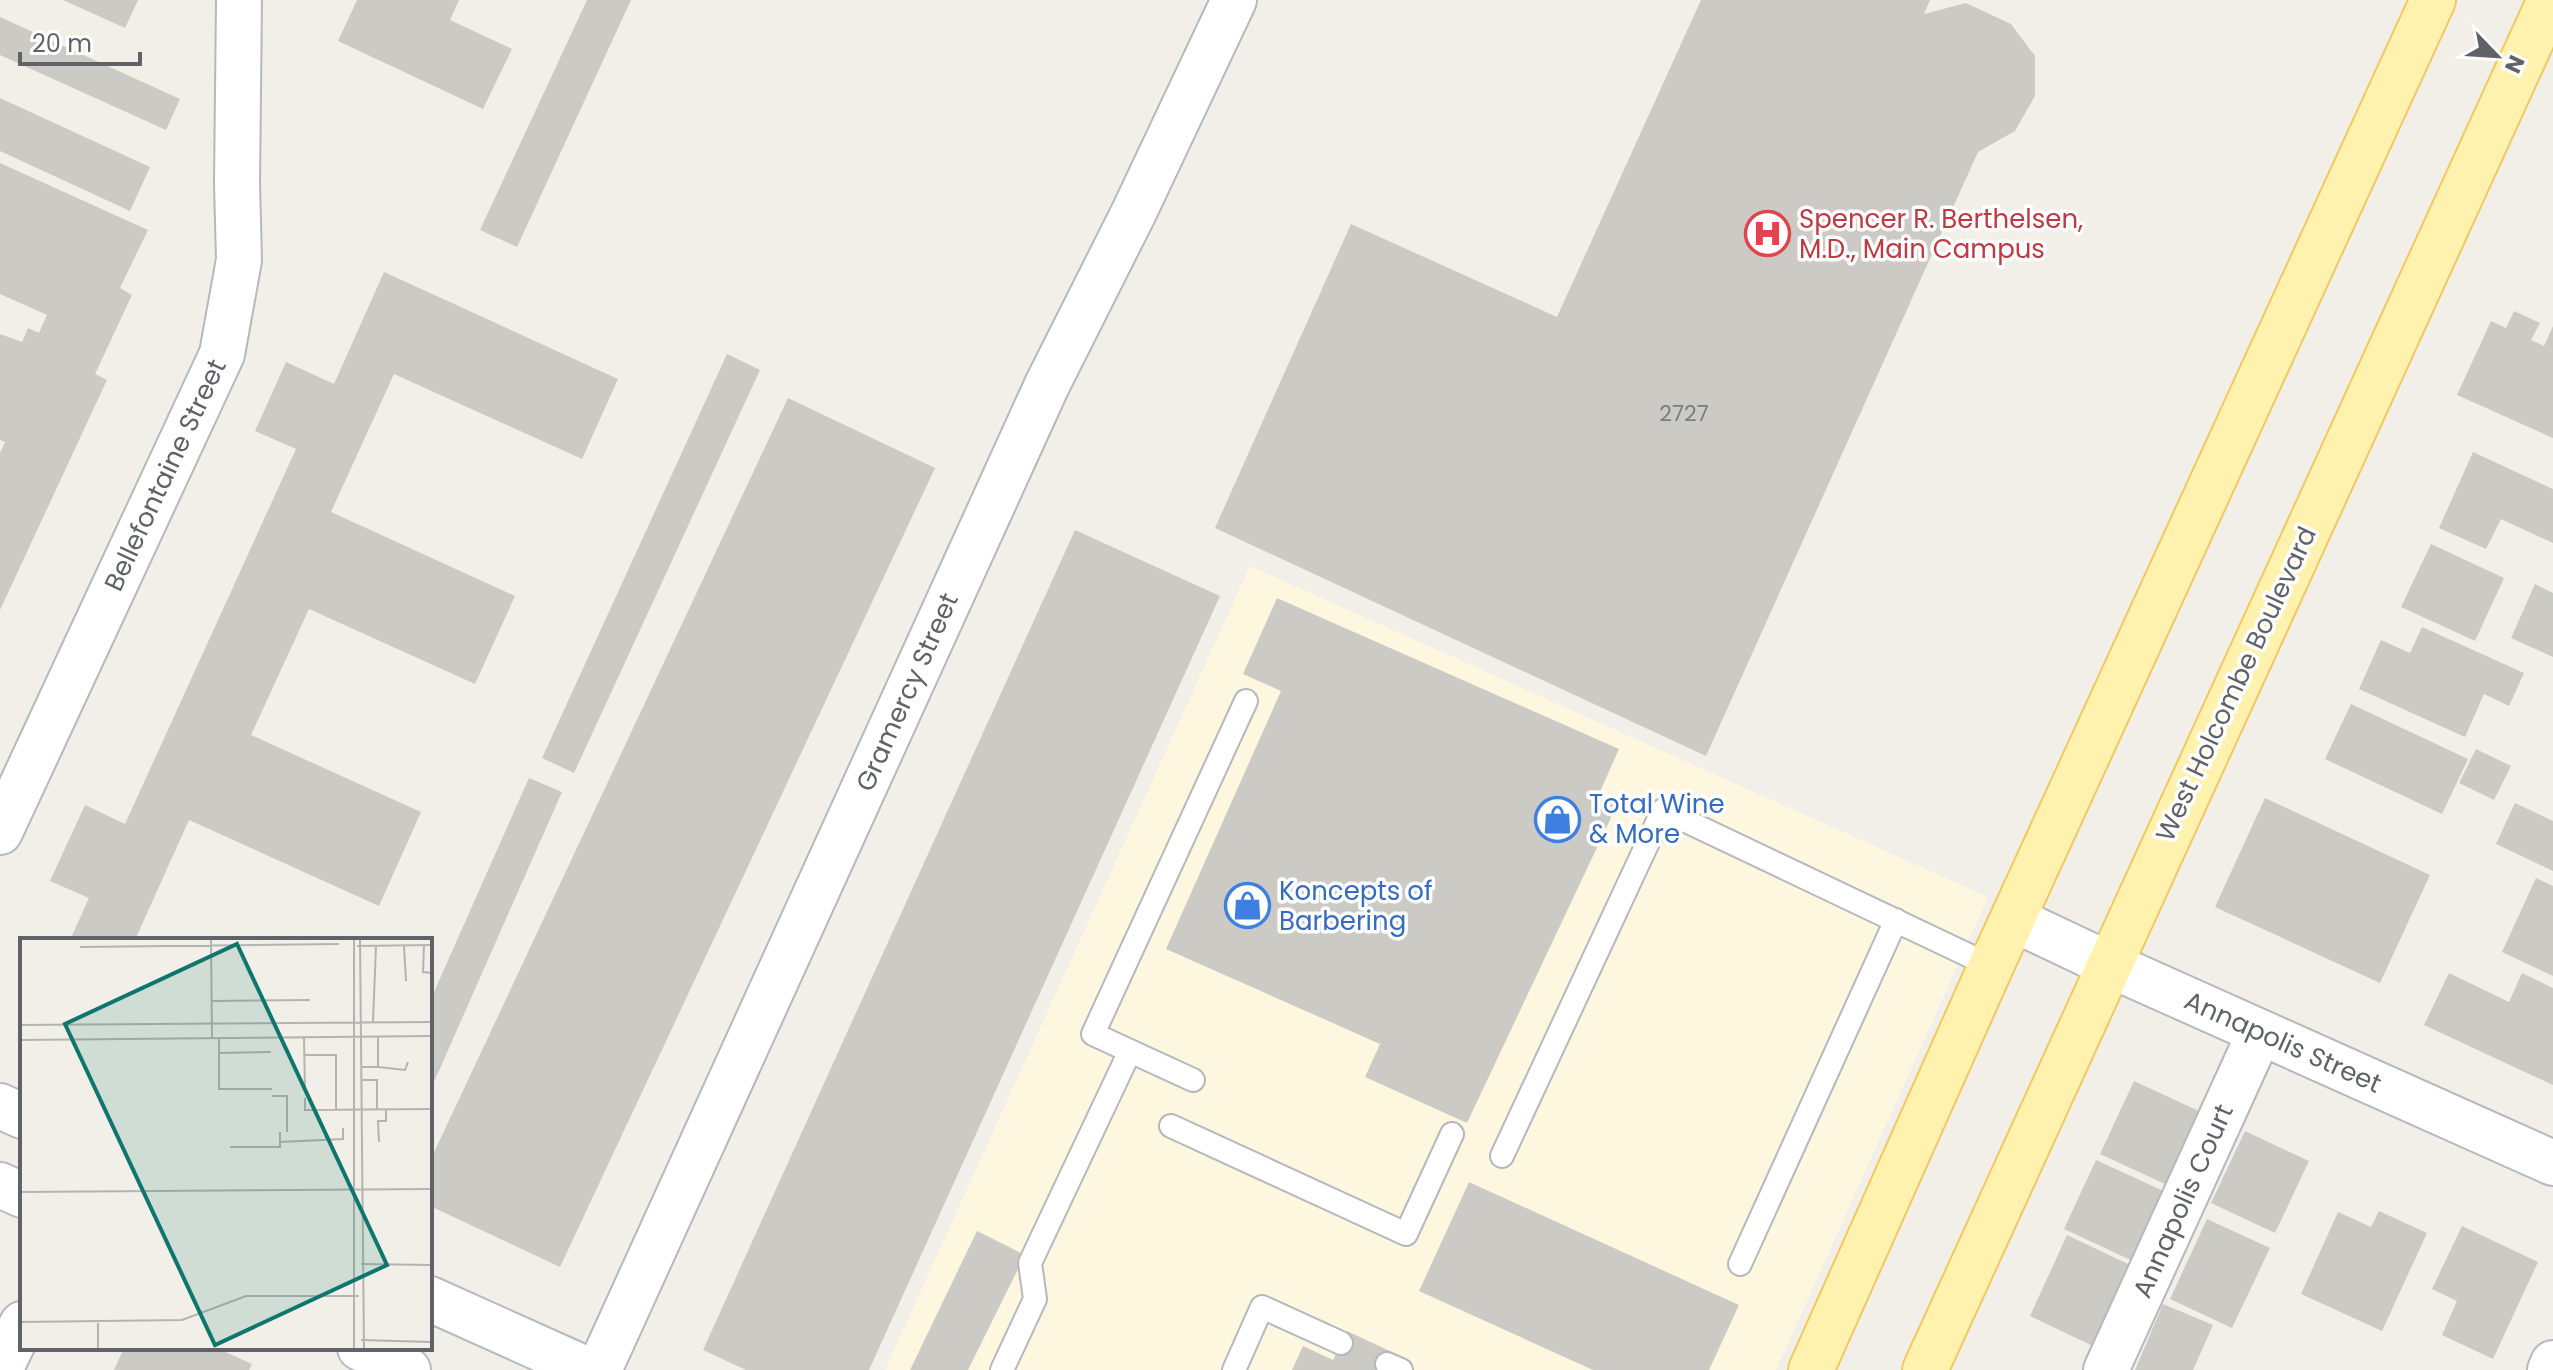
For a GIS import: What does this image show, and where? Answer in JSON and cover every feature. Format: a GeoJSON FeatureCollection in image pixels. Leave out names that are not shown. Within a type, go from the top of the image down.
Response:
{"type":"FeatureCollection","features":[{"type":"Feature","properties":{"kind":"main road"},"geometry":{"type":"LineString","coordinates":[[1811,1370],[1991,966],[2433,0]]}},
{"type":"Feature","properties":{"kind":"main road","name":"West Holcombe Boulevard"},"geometry":{"type":"LineString","coordinates":[[1925,1370],[2550,0]]}},
{"type":"Feature","properties":{"kind":"street","name":"Bellefontaine Street"},"geometry":{"type":"LineString","coordinates":[[0,832],[222,354],[239,260],[239,0]]}},
{"type":"Feature","properties":{"kind":"street","name":"Gramercy Street"},"geometry":{"type":"LineString","coordinates":[[599,1370],[1047,385],[1230,10]]}},
{"type":"Feature","properties":{"kind":"street","name":"Annapolis Street"},"geometry":{"type":"LineString","coordinates":[[2013,919],[2553,1163]]}},
{"type":"Feature","properties":{"kind":"street","name":"Annapolis Court"},"geometry":{"type":"LineString","coordinates":[[2106,1370],[2260,1032]]}},
{"type":"Feature","properties":{"kind":"street"},"geometry":{"type":"LineString","coordinates":[[0,1106],[20,1115]]}},
{"type":"Feature","properties":{"kind":"street"},"geometry":{"type":"LineString","coordinates":[[0,1185],[20,1194]]}},
{"type":"Feature","properties":{"kind":"street"},"geometry":{"type":"LineString","coordinates":[[432,1300],[588,1370]]}},
{"type":"Feature","properties":{"kind":"street"},"geometry":{"type":"LineString","coordinates":[[0,1370],[20,1328]]}},
{"type":"Feature","properties":{"kind":"street"},"geometry":{"type":"LineString","coordinates":[[364,1350],[408,1370]]}},
{"type":"Feature","properties":{"kind":"street"},"geometry":{"type":"LineString","coordinates":[[2550,1370],[2553,1363]]}},
{"type":"Feature","properties":{"kind":"lane"},"geometry":{"type":"LineString","coordinates":[[1193,1080],[1093,1034],[1246,701]]}},
{"type":"Feature","properties":{"kind":"lane"},"geometry":{"type":"LineString","coordinates":[[1502,1156],[1663,810],[1991,966]]}},
{"type":"Feature","properties":{"kind":"lane"},"geometry":{"type":"LineString","coordinates":[[1740,1264],[1896,920]]}},
{"type":"Feature","properties":{"kind":"lane"},"geometry":{"type":"LineString","coordinates":[[1002,1370],[1035,1299],[1030,1263],[1130,1051]]}},
{"type":"Feature","properties":{"kind":"lane"},"geometry":{"type":"LineString","coordinates":[[1171,1126],[1406,1234],[1452,1134]]}},
{"type":"Feature","properties":{"kind":"lane"},"geometry":{"type":"LineString","coordinates":[[1234,1370],[1262,1307],[1341,1343]]}},
{"type":"Feature","properties":{"kind":"shaded area"},"geometry":{"type":"Polygon","coordinates":[[[1250,566],[1988,897],[1776,1370],[885,1370],[1250,566]]]}},
{"type":"Feature","properties":{"kind":"building"},"geometry":{"type":"Polygon","coordinates":[[[63,0],[138,0],[125,28],[63,0]]]}},
{"type":"Feature","properties":{"kind":"building"},"geometry":{"type":"Polygon","coordinates":[[[357,0],[459,0],[450,20],[512,49],[483,109],[338,41],[357,0]]]}},
{"type":"Feature","properties":{"kind":"building"},"geometry":{"type":"Polygon","coordinates":[[[587,0],[631,0],[517,247],[480,230],[587,0]]]}},
{"type":"Feature","properties":{"kind":"building"},"geometry":{"type":"Polygon","coordinates":[[[1701,0],[1930,0],[1924,14],[1966,3],[2011,24],[2035,56],[2035,96],[2015,131],[1978,152],[1706,756],[1215,528],[1351,224],[1557,317],[1701,0]]]}},
{"type":"Feature","properties":{"kind":"building"},"geometry":{"type":"Polygon","coordinates":[[[0,17],[180,99],[166,130],[0,55],[0,17]]]}},
{"type":"Feature","properties":{"kind":"building"},"geometry":{"type":"Polygon","coordinates":[[[0,98],[150,167],[130,211],[0,151],[0,98]]]}},
{"type":"Feature","properties":{"kind":"building"},"geometry":{"type":"Polygon","coordinates":[[[0,163],[148,230],[120,288],[132,295],[95,374],[107,380],[0,610],[0,453],[5,442],[0,440],[0,334],[22,342],[28,328],[39,333],[47,315],[0,294],[0,163]]]}},
{"type":"Feature","properties":{"kind":"building"},"geometry":{"type":"Polygon","coordinates":[[[384,272],[618,379],[582,459],[394,374],[331,512],[515,596],[475,684],[309,609],[251,735],[421,812],[379,906],[189,820],[136,938],[71,938],[89,898],[50,881],[85,805],[125,824],[296,449],[255,431],[286,362],[334,384],[384,272]]]}},
{"type":"Feature","properties":{"kind":"building"},"geometry":{"type":"Polygon","coordinates":[[[2514,311],[2540,323],[2531,340],[2544,346],[2553,326],[2553,438],[2457,395],[2491,321],[2506,328],[2514,311]]]}},
{"type":"Feature","properties":{"kind":"building"},"geometry":{"type":"Polygon","coordinates":[[[727,354],[760,370],[574,773],[542,758],[727,354]]]}},
{"type":"Feature","properties":{"kind":"building"},"geometry":{"type":"Polygon","coordinates":[[[788,398],[935,468],[560,1267],[432,1207],[432,1157],[788,398]]]}},
{"type":"Feature","properties":{"kind":"building"},"geometry":{"type":"Polygon","coordinates":[[[2473,452],[2553,489],[2553,543],[2501,519],[2486,549],[2439,528],[2473,452]]]}},
{"type":"Feature","properties":{"kind":"building"},"geometry":{"type":"Polygon","coordinates":[[[1075,530],[1220,596],[869,1370],[746,1370],[703,1350],[1075,530]]]}},
{"type":"Feature","properties":{"kind":"building"},"geometry":{"type":"Polygon","coordinates":[[[2431,544],[2504,578],[2475,641],[2401,607],[2431,544]]]}},
{"type":"Feature","properties":{"kind":"building"},"geometry":{"type":"Polygon","coordinates":[[[2535,584],[2553,593],[2553,657],[2511,638],[2535,584]]]}},
{"type":"Feature","properties":{"kind":"building"},"geometry":{"type":"Polygon","coordinates":[[[1277,598],[1619,749],[1599,794],[1618,803],[1467,1123],[1365,1077],[1380,1044],[1166,949],[1281,691],[1243,674],[1277,598]]]}},
{"type":"Feature","properties":{"kind":"building"},"geometry":{"type":"Polygon","coordinates":[[[2422,627],[2524,673],[2509,706],[2484,694],[2465,737],[2359,689],[2381,640],[2410,653],[2422,627]]]}},
{"type":"Feature","properties":{"kind":"building"},"geometry":{"type":"Polygon","coordinates":[[[2351,704],[2468,759],[2442,814],[2325,759],[2351,704]]]}},
{"type":"Feature","properties":{"kind":"building"},"geometry":{"type":"Polygon","coordinates":[[[2476,749],[2511,766],[2494,800],[2459,783],[2476,749]]]}},
{"type":"Feature","properties":{"kind":"building"},"geometry":{"type":"Polygon","coordinates":[[[529,778],[562,792],[432,1086],[432,996],[529,778]]]}},
{"type":"Feature","properties":{"kind":"building"},"geometry":{"type":"Polygon","coordinates":[[[2265,798],[2430,875],[2380,983],[2215,907],[2265,798]]]}},
{"type":"Feature","properties":{"kind":"building"},"geometry":{"type":"Polygon","coordinates":[[[2515,803],[2553,821],[2553,871],[2496,844],[2515,803]]]}},
{"type":"Feature","properties":{"kind":"building"},"geometry":{"type":"Polygon","coordinates":[[[2536,878],[2553,886],[2553,976],[2502,952],[2536,878]]]}},
{"type":"Feature","properties":{"kind":"building"},"geometry":{"type":"Polygon","coordinates":[[[2449,973],[2509,1002],[2522,973],[2553,988],[2553,1085],[2424,1025],[2449,973]]]}},
{"type":"Feature","properties":{"kind":"building"},"geometry":{"type":"Polygon","coordinates":[[[2134,1081],[2201,1112],[2167,1185],[2100,1154],[2134,1081]]]}},
{"type":"Feature","properties":{"kind":"building"},"geometry":{"type":"Polygon","coordinates":[[[2245,1131],[2309,1161],[2275,1233],[2211,1203],[2245,1131]]]}},
{"type":"Feature","properties":{"kind":"building"},"geometry":{"type":"Polygon","coordinates":[[[2096,1160],[2170,1194],[2137,1263],[2064,1229],[2096,1160]]]}},
{"type":"Feature","properties":{"kind":"building"},"geometry":{"type":"Polygon","coordinates":[[[1469,1182],[1739,1305],[1709,1370],[1593,1370],[1419,1291],[1469,1182]]]}},
{"type":"Feature","properties":{"kind":"building"},"geometry":{"type":"Polygon","coordinates":[[[2379,1211],[2427,1233],[2382,1331],[2301,1294],[2338,1212],[2371,1227],[2379,1211]]]}},
{"type":"Feature","properties":{"kind":"building"},"geometry":{"type":"Polygon","coordinates":[[[2207,1219],[2270,1248],[2232,1328],[2170,1299],[2207,1219]]]}},
{"type":"Feature","properties":{"kind":"building"},"geometry":{"type":"Polygon","coordinates":[[[2462,1226],[2538,1262],[2493,1359],[2442,1335],[2457,1301],[2432,1289],[2462,1226]]]}},
{"type":"Feature","properties":{"kind":"building"},"geometry":{"type":"Polygon","coordinates":[[[977,1231],[1025,1255],[968,1370],[910,1370],[977,1231]]]}},
{"type":"Feature","properties":{"kind":"building"},"geometry":{"type":"Polygon","coordinates":[[[2067,1235],[2132,1266],[2095,1347],[2030,1316],[2067,1235]]]}},
{"type":"Feature","properties":{"kind":"building"},"geometry":{"type":"Polygon","coordinates":[[[2163,1304],[2213,1325],[2193,1370],[2135,1370],[2163,1304]]]}},
{"type":"Feature","properties":{"kind":"building"},"geometry":{"type":"Polygon","coordinates":[[[1347,1331],[1392,1352],[1384,1370],[1292,1370],[1303,1346],[1333,1360],[1347,1331]]]}},
{"type":"Feature","properties":{"kind":"building"},"geometry":{"type":"Polygon","coordinates":[[[123,1350],[221,1350],[252,1364],[249,1370],[114,1370],[123,1350]]]}},
{"type":"Feature","properties":{"kind":"place","name":"Spencer R. Berthelsen, M.D., Main Campus"},"geometry":{"type":"Point","coordinates":[1768,234]}},
{"type":"Feature","properties":{"kind":"place","name":"Total Wine & More"},"geometry":{"type":"Point","coordinates":[1558,819]}},
{"type":"Feature","properties":{"kind":"place","name":"Koncepts of Barbering"},"geometry":{"type":"Point","coordinates":[1248,906]}}]}
